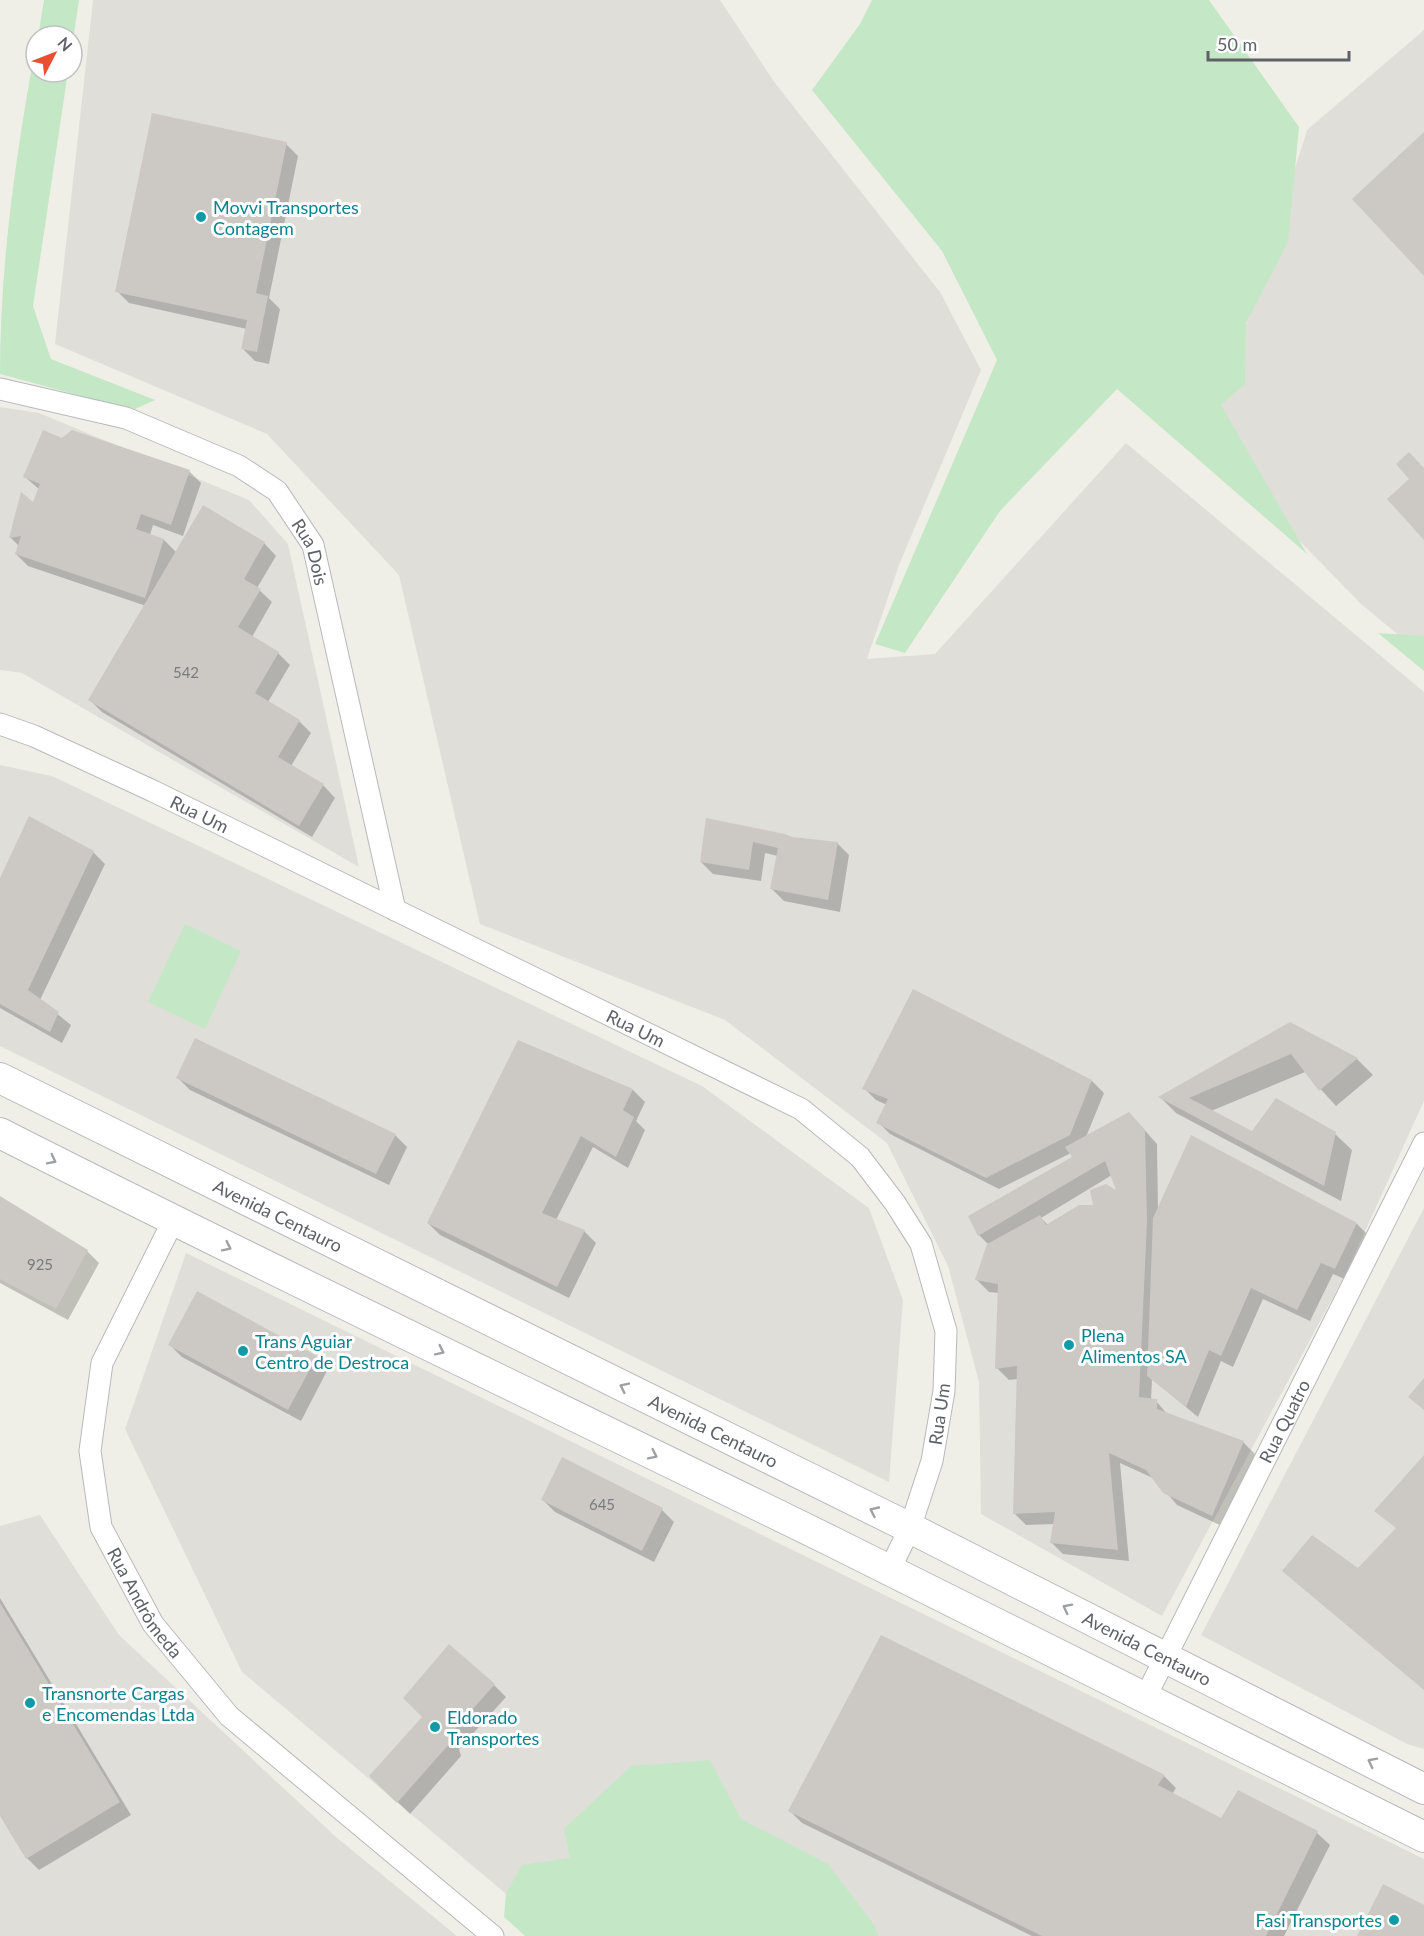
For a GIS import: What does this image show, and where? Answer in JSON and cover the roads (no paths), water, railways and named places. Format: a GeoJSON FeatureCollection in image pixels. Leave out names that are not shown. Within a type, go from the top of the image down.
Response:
{"type":"FeatureCollection","features":[{"type":"Feature","properties":{"kind":"street","name":"Rua Dois"},"geometry":{"type":"LineString","coordinates":[[0,389],[126,418],[239,466],[277,491],[313,545],[395,910]]}},
{"type":"Feature","properties":{"kind":"street","name":"Rua Um"},"geometry":{"type":"LineString","coordinates":[[0,724],[34,736],[153,791],[801,1109],[860,1157],[896,1203],[921,1244],[946,1331],[944,1391],[932,1461],[910,1528],[889,1571]]}},
{"type":"Feature","properties":{"kind":"street","name":"Avenida Centauro"},"geometry":{"type":"LineString","coordinates":[[0,1078],[910,1528],[1424,1789]]}},
{"type":"Feature","properties":{"kind":"street"},"geometry":{"type":"LineString","coordinates":[[0,1133],[173,1221],[889,1571],[1144,1700],[1424,1837]]}},
{"type":"Feature","properties":{"kind":"street","name":"Rua Quatro"},"geometry":{"type":"LineString","coordinates":[[1144,1700],[1424,1143]]}},
{"type":"Feature","properties":{"kind":"street","name":"Rua Andrômeda"},"geometry":{"type":"LineString","coordinates":[[173,1221],[102,1363],[90,1451],[101,1527],[153,1624],[230,1716],[493,1936]]}},
{"type":"Feature","properties":{"kind":"place","name":"Movvi Transportes Contagem"},"geometry":{"type":"Point","coordinates":[201,217]}},
{"type":"Feature","properties":{"kind":"place","name":"Plena Alimentos SA"},"geometry":{"type":"Point","coordinates":[1069,1345]}},
{"type":"Feature","properties":{"kind":"place","name":"Trans Aguiar Centro de Destroca"},"geometry":{"type":"Point","coordinates":[243,1351]}},
{"type":"Feature","properties":{"kind":"place","name":"Transnorte Cargas e Encomendas Ltda"},"geometry":{"type":"Point","coordinates":[30,1703]}},
{"type":"Feature","properties":{"kind":"place","name":"Eldorado Transportes"},"geometry":{"type":"Point","coordinates":[435,1727]}},
{"type":"Feature","properties":{"kind":"place","name":"Fasi Transportes"},"geometry":{"type":"Point","coordinates":[1394,1920]}}]}
